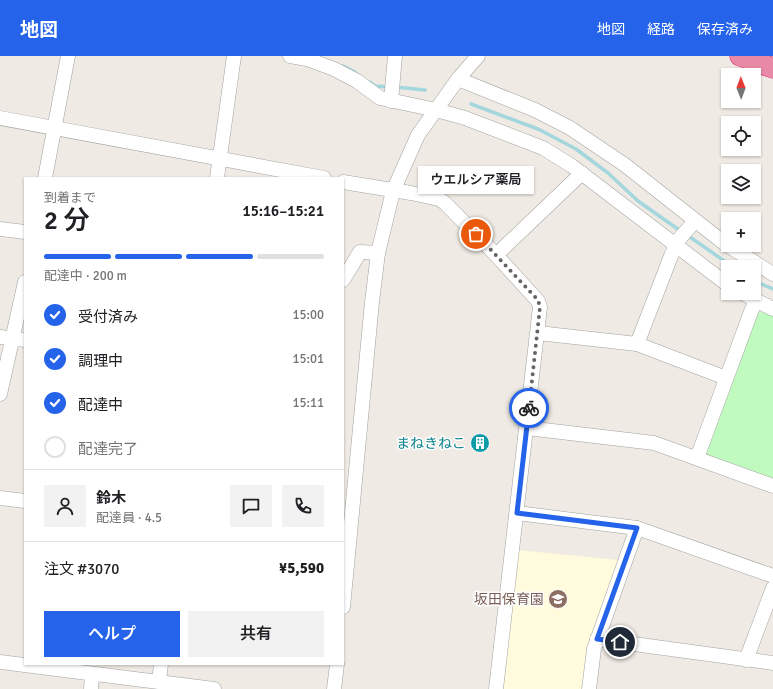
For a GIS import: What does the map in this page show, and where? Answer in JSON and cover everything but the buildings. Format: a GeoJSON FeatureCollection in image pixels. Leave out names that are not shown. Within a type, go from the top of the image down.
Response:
{"type":"FeatureCollection","features":[{"type":"Feature","properties":{"kind":"highway"},"geometry":{"type":"LineString","coordinates":[[740,56],[773,68]]}},
{"type":"Feature","properties":{"kind":"street"},"geometry":{"type":"LineString","coordinates":[[45,177],[68,56]]}},
{"type":"Feature","properties":{"kind":"street"},"geometry":{"type":"LineString","coordinates":[[217,177],[234,56]]}},
{"type":"Feature","properties":{"kind":"street"},"geometry":{"type":"LineString","coordinates":[[290,56],[307,59],[334,69],[357,81],[380,98],[465,118],[543,148],[582,173],[676,247],[721,280]]}},
{"type":"Feature","properties":{"kind":"street"},"geometry":{"type":"LineString","coordinates":[[391,101],[396,56]]}},
{"type":"Feature","properties":{"kind":"street"},"geometry":{"type":"LineString","coordinates":[[344,590],[347,539],[378,253],[393,191],[418,135],[458,79],[478,56]]}},
{"type":"Feature","properties":{"kind":"street"},"geometry":{"type":"LineString","coordinates":[[458,79],[535,110],[570,128],[625,165],[724,243],[773,274]]}},
{"type":"Feature","properties":{"kind":"street"},"geometry":{"type":"LineString","coordinates":[[0,118],[319,177]]}},
{"type":"Feature","properties":{"kind":"street"},"geometry":{"type":"LineString","coordinates":[[496,255],[582,173]]}},
{"type":"Feature","properties":{"kind":"street"},"geometry":{"type":"LineString","coordinates":[[344,182],[440,199],[538,300],[540,307],[538,333],[496,689]]}},
{"type":"Feature","properties":{"kind":"street"},"geometry":{"type":"LineString","coordinates":[[637,344],[680,238],[695,221]]}},
{"type":"Feature","properties":{"kind":"street"},"geometry":{"type":"LineString","coordinates":[[0,229],[24,232]]}},
{"type":"Feature","properties":{"kind":"street"},"geometry":{"type":"LineString","coordinates":[[344,278],[360,252],[378,253]]}},
{"type":"Feature","properties":{"kind":"street"},"geometry":{"type":"LineString","coordinates":[[0,394],[24,287]]}},
{"type":"Feature","properties":{"kind":"street"},"geometry":{"type":"LineString","coordinates":[[697,458],[752,310],[757,301],[773,309]]}},
{"type":"Feature","properties":{"kind":"street"},"geometry":{"type":"LineString","coordinates":[[538,333],[637,344],[726,378]]}},
{"type":"Feature","properties":{"kind":"street"},"geometry":{"type":"LineString","coordinates":[[527,428],[654,443],[773,486]]}},
{"type":"Feature","properties":{"kind":"street"},"geometry":{"type":"LineString","coordinates":[[0,498],[24,501]]}},
{"type":"Feature","properties":{"kind":"street"},"geometry":{"type":"LineString","coordinates":[[517,513],[637,528],[773,576]]}},
{"type":"Feature","properties":{"kind":"street"},"geometry":{"type":"LineString","coordinates":[[589,689],[594,649],[637,528]]}},
{"type":"Feature","properties":{"kind":"street"},"geometry":{"type":"LineString","coordinates":[[746,660],[773,588]]}},
{"type":"Feature","properties":{"kind":"street"},"geometry":{"type":"LineString","coordinates":[[597,639],[773,663]]}},
{"type":"Feature","properties":{"kind":"street"},"geometry":{"type":"LineString","coordinates":[[0,662],[214,689]]}},
{"type":"Feature","properties":{"kind":"street"},"geometry":{"type":"LineString","coordinates":[[159,681],[161,665]]}},
{"type":"Feature","properties":{"kind":"street"},"geometry":{"type":"LineString","coordinates":[[334,689],[337,665]]}},
{"type":"Feature","properties":{"kind":"street"},"geometry":{"type":"LineString","coordinates":[[91,689],[92,674]]}},
{"type":"Feature","properties":{"kind":"shaded area","name":"坂田保育園"},"geometry":{"type":"Polygon","coordinates":[[[517,550],[618,560],[591,637],[584,689],[501,689],[517,550]]]}},
{"type":"Feature","properties":{"kind":"green space"},"geometry":{"type":"Polygon","coordinates":[[[763,312],[773,316],[773,479],[708,456],[706,451],[758,313],[763,312]]]}},
{"type":"Feature","properties":{"kind":"waterway"},"geometry":{"type":"LineString","coordinates":[[343,66],[355,72]]}},
{"type":"Feature","properties":{"kind":"waterway"},"geometry":{"type":"LineString","coordinates":[[370,82],[375,86],[389,87]]}},
{"type":"Feature","properties":{"kind":"waterway"},"geometry":{"type":"LineString","coordinates":[[395,87],[425,90]]}},
{"type":"Feature","properties":{"kind":"waterway"},"geometry":{"type":"LineString","coordinates":[[471,104],[538,129],[576,149],[608,173],[638,201],[682,232]]}},
{"type":"Feature","properties":{"kind":"waterway"},"geometry":{"type":"LineString","coordinates":[[687,235],[723,260]]}},
{"type":"Feature","properties":{"kind":"waterway"},"geometry":{"type":"LineString","coordinates":[[761,284],[773,289]]}},
{"type":"Feature","properties":{"kind":"way so far"},"geometry":{"type":"LineString","coordinates":[[476,234],[538,300],[540,307],[538,333],[529,408]]}},
{"type":"Feature","properties":{"kind":"place","name":"ウエルシア薬局"},"geometry":{"type":"Point","coordinates":[476,234]}},
{"type":"Feature","properties":{"kind":"place","name":"まねきねこ"},"geometry":{"type":"Point","coordinates":[480,443]}},
{"type":"Feature","properties":{"kind":"place","name":"坂田保育園"},"geometry":{"type":"Point","coordinates":[558,599]}},
{"type":"Feature","properties":{"kind":"route"},"geometry":{"type":"LineString","coordinates":[[529,408],[517,513],[637,528],[597,639],[620,642]]}}]}
